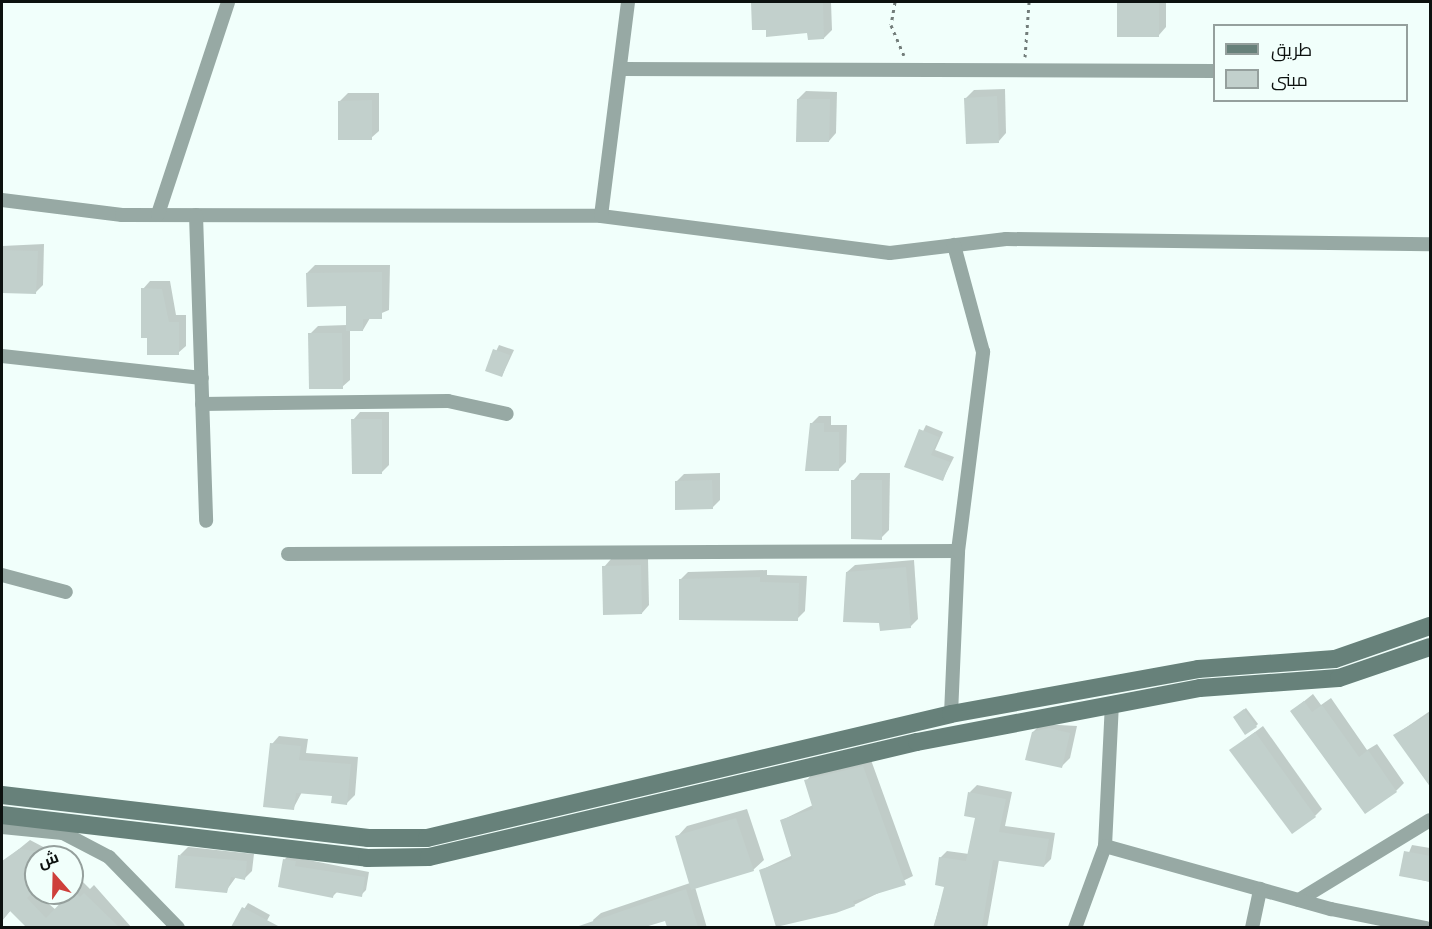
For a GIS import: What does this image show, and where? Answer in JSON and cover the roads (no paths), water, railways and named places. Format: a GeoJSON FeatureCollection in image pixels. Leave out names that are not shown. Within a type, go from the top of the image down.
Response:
{"type":"FeatureCollection","features":[{"type":"Feature","properties":{"kind":"street"},"geometry":{"type":"LineString","coordinates":[[158,214],[228,2]]}},
{"type":"Feature","properties":{"kind":"street"},"geometry":{"type":"LineString","coordinates":[[601,216],[623,69],[628,2]]}},
{"type":"Feature","properties":{"kind":"street"},"geometry":{"type":"LineString","coordinates":[[623,69],[1024,68],[1213,71]]}},
{"type":"Feature","properties":{"kind":"street"},"geometry":{"type":"LineString","coordinates":[[2,200],[158,214],[601,216],[890,253],[1006,239],[1431,244]]}},
{"type":"Feature","properties":{"kind":"street"},"geometry":{"type":"LineString","coordinates":[[196,215],[206,521]]}},
{"type":"Feature","properties":{"kind":"street"},"geometry":{"type":"LineString","coordinates":[[951,714],[958,551],[983,352],[954,245]]}},
{"type":"Feature","properties":{"kind":"street"},"geometry":{"type":"LineString","coordinates":[[2,356],[202,378]]}},
{"type":"Feature","properties":{"kind":"street"},"geometry":{"type":"LineString","coordinates":[[202,404],[447,401],[507,414]]}},
{"type":"Feature","properties":{"kind":"street"},"geometry":{"type":"LineString","coordinates":[[288,554],[958,551]]}},
{"type":"Feature","properties":{"kind":"street"},"geometry":{"type":"LineString","coordinates":[[2,575],[66,592]]}},
{"type":"Feature","properties":{"kind":"street"},"geometry":{"type":"LineString","coordinates":[[2,795],[368,838],[427,838],[951,714],[1198,669],[1335,659],[1431,626]]}},
{"type":"Feature","properties":{"kind":"street"},"geometry":{"type":"LineString","coordinates":[[2,815],[367,858],[429,857],[917,742],[1200,688],[1339,678],[1431,647]]}},
{"type":"Feature","properties":{"kind":"street"},"geometry":{"type":"LineString","coordinates":[[1075,927],[1105,846],[1112,705]]}},
{"type":"Feature","properties":{"kind":"street"},"geometry":{"type":"LineString","coordinates":[[1299,900],[1431,820]]}},
{"type":"Feature","properties":{"kind":"street"},"geometry":{"type":"LineString","coordinates":[[2,827],[63,833],[109,856],[178,927]]}},
{"type":"Feature","properties":{"kind":"street"},"geometry":{"type":"LineString","coordinates":[[1105,846],[1299,900],[1426,927]]}},
{"type":"Feature","properties":{"kind":"street"},"geometry":{"type":"LineString","coordinates":[[1252,927],[1260,889]]}}]}
